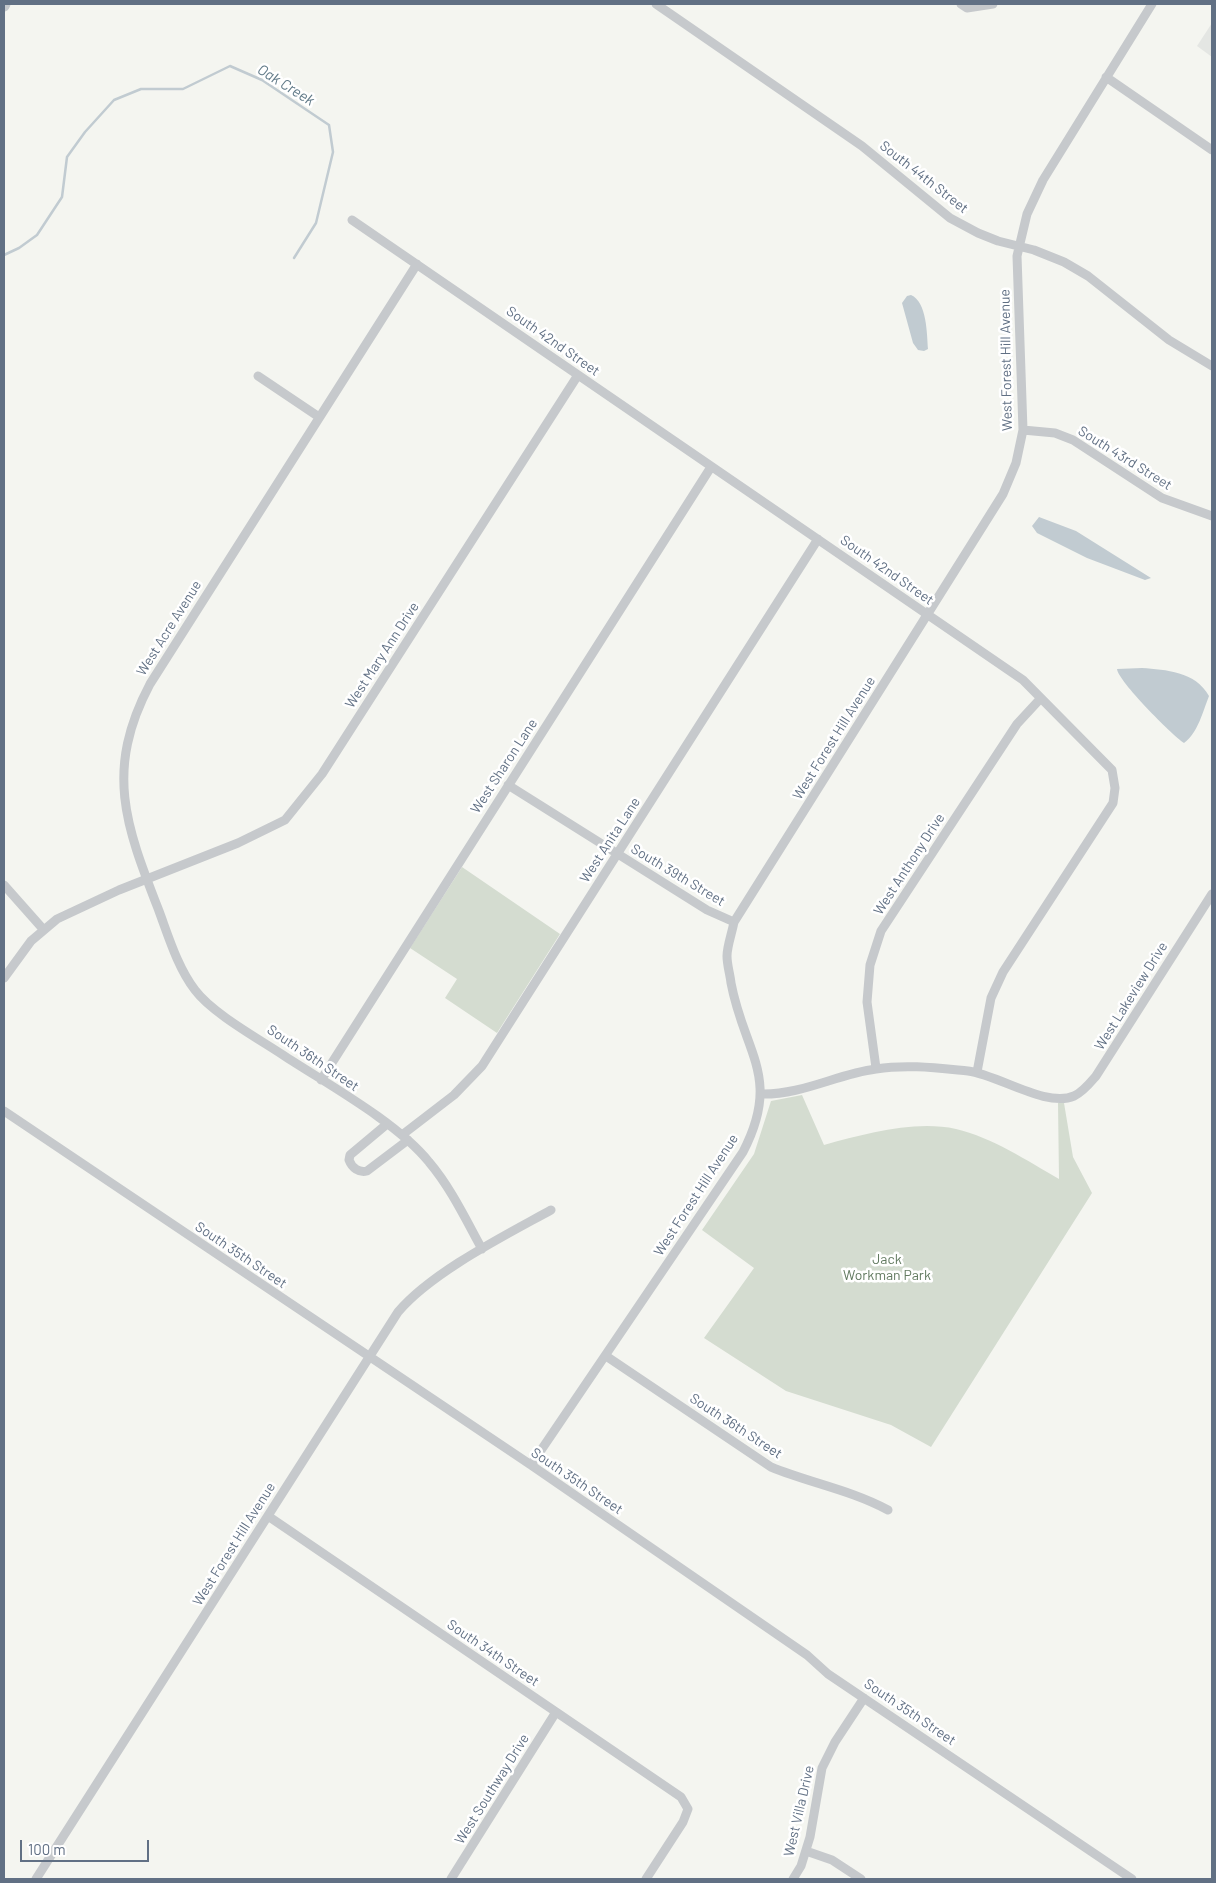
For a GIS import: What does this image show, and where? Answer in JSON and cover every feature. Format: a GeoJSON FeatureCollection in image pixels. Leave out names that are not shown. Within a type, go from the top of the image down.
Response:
{"type":"FeatureCollection","features":[{"type":"Feature","properties":{"kind":"street","name":"South 44th Street"},"geometry":{"type":"LineString","coordinates":[[656,4],[862,146],[950,218],[978,234],[1019,248],[1034,250],[1064,262],[1088,276],[1169,340],[1212,366]]}},
{"type":"Feature","properties":{"kind":"street"},"geometry":{"type":"LineString","coordinates":[[961,4],[967,8],[993,4]]}},
{"type":"Feature","properties":{"kind":"street","name":"West Forest Hill Avenue"},"geometry":{"type":"LineString","coordinates":[[531,1466],[743,1152],[755,1128],[761,1094],[755,1056],[734,1000],[727,956],[734,922],[1003,494],[1016,464],[1023,430],[1018,303],[1019,248],[1027,214],[1043,180],[1152,4]]}},
{"type":"Feature","properties":{"kind":"street"},"geometry":{"type":"LineString","coordinates":[[1106,77],[1212,150]]}},
{"type":"Feature","properties":{"kind":"street","name":"South 42nd Street"},"geometry":{"type":"LineString","coordinates":[[352,220],[1023,680],[1112,770],[1115,788],[1113,803],[1004,972],[991,998],[978,1072]]}},
{"type":"Feature","properties":{"kind":"street","name":"West Acre Avenue"},"geometry":{"type":"LineString","coordinates":[[147,880],[124,804],[125,756],[133,719],[150,684],[417,264]]}},
{"type":"Feature","properties":{"kind":"street","name":"West Mary Ann Drive"},"geometry":{"type":"LineString","coordinates":[[147,880],[224,849],[285,820],[322,774],[578,375]]}},
{"type":"Feature","properties":{"kind":"street"},"geometry":{"type":"LineString","coordinates":[[258,376],[319,417]]}},
{"type":"Feature","properties":{"kind":"street","name":"South 43rd Street"},"geometry":{"type":"LineString","coordinates":[[1023,430],[1055,433],[1073,440],[1162,498],[1212,516]]}},
{"type":"Feature","properties":{"kind":"street","name":"West Sharon Lane"},"geometry":{"type":"LineString","coordinates":[[321,1080],[711,467]]}},
{"type":"Feature","properties":{"kind":"street","name":"West Anita Lane"},"geometry":{"type":"LineString","coordinates":[[387,1124],[350,1155],[349,1160],[354,1168],[361,1172],[367,1170],[478,1072],[818,539]]}},
{"type":"Feature","properties":{"kind":"street","name":"West Anthony Drive"},"geometry":{"type":"LineString","coordinates":[[876,1068],[867,1002],[870,965],[881,931],[1017,724],[1041,698]]}},
{"type":"Feature","properties":{"kind":"street","name":"South 39th Street"},"geometry":{"type":"LineString","coordinates":[[508,785],[706,910],[734,922]]}},
{"type":"Feature","properties":{"kind":"street"},"geometry":{"type":"LineString","coordinates":[[4,978],[43,929],[70,912],[147,880]]}},
{"type":"Feature","properties":{"kind":"street","name":"South 36th Street"},"geometry":{"type":"LineString","coordinates":[[147,880],[180,964],[196,991],[228,1019],[387,1124],[405,1138],[428,1160],[444,1181],[482,1249]]}},
{"type":"Feature","properties":{"kind":"street"},"geometry":{"type":"LineString","coordinates":[[4,885],[43,929]]}},
{"type":"Feature","properties":{"kind":"street","name":"West Lakeview Drive"},"geometry":{"type":"LineString","coordinates":[[978,1072],[1041,1096],[1060,1098],[1078,1093],[1096,1076],[1212,894]]}},
{"type":"Feature","properties":{"kind":"street"},"geometry":{"type":"LineString","coordinates":[[761,1094],[798,1091],[836,1078],[876,1068],[922,1066],[978,1072]]}},
{"type":"Feature","properties":{"kind":"street","name":"South 35th Street"},"geometry":{"type":"LineString","coordinates":[[4,1110],[531,1466],[807,1655],[828,1674],[1132,1879]]}},
{"type":"Feature","properties":{"kind":"street","name":"West Forest Hill Avenue"},"geometry":{"type":"LineString","coordinates":[[36,1879],[368,1357],[405,1304],[424,1288],[482,1249],[551,1210]]}},
{"type":"Feature","properties":{"kind":"street","name":"South 36th Street"},"geometry":{"type":"LineString","coordinates":[[606,1356],[771,1467],[800,1479],[866,1498],[888,1510]]}},
{"type":"Feature","properties":{"kind":"street","name":"South 34th Street"},"geometry":{"type":"LineString","coordinates":[[268,1516],[681,1797],[688,1809],[683,1822],[646,1879]]}},
{"type":"Feature","properties":{"kind":"street","name":"West Villa Drive"},"geometry":{"type":"LineString","coordinates":[[793,1879],[801,1866],[806,1851],[822,1768],[835,1742],[864,1698]]}},
{"type":"Feature","properties":{"kind":"street","name":"West Southway Drive"},"geometry":{"type":"LineString","coordinates":[[451,1879],[556,1712]]}},
{"type":"Feature","properties":{"kind":"street"},"geometry":{"type":"LineString","coordinates":[[806,1851],[832,1860],[861,1879]]}},
{"type":"Feature","properties":{"kind":"shaded area"},"geometry":{"type":"Polygon","coordinates":[[[1212,23],[1212,57],[1197,46],[1212,23]]]}},
{"type":"Feature","properties":{"kind":"shaded area"},"geometry":{"type":"Polygon","coordinates":[[[911,295],[920,304],[925,319],[928,349],[924,351],[918,350],[913,343],[902,303],[907,296],[911,295]]]}},
{"type":"Feature","properties":{"kind":"shaded area"},"geometry":{"type":"Polygon","coordinates":[[[1039,517],[1076,531],[1151,578],[1145,580],[1087,558],[1037,533],[1032,526],[1039,517]]]}},
{"type":"Feature","properties":{"kind":"shaded area"},"geometry":{"type":"Polygon","coordinates":[[[1142,668],[1179,673],[1196,681],[1209,696],[1193,734],[1184,743],[1135,696],[1117,669],[1142,668]]]}},
{"type":"Feature","properties":{"kind":"green space"},"geometry":{"type":"Polygon","coordinates":[[[462,867],[560,934],[497,1033],[445,998],[457,979],[410,948],[462,867]]]}},
{"type":"Feature","properties":{"kind":"green space","name":"Jack Workman Park"},"geometry":{"type":"Polygon","coordinates":[[[802,1095],[824,1145],[907,1127],[923,1126],[956,1129],[1009,1150],[1059,1179],[1058,1103],[1064,1103],[1073,1157],[1092,1193],[931,1447],[891,1425],[786,1391],[704,1338],[754,1268],[702,1230],[754,1154],[771,1101],[802,1095]]]}},
{"type":"Feature","properties":{"kind":"waterway","name":"Oak Creek"},"geometry":{"type":"LineString","coordinates":[[4,255],[19,248],[37,235],[62,197],[67,157],[85,132],[114,100],[141,89],[183,89],[230,66],[262,80],[329,125],[333,152],[316,223],[294,258]]}}]}
